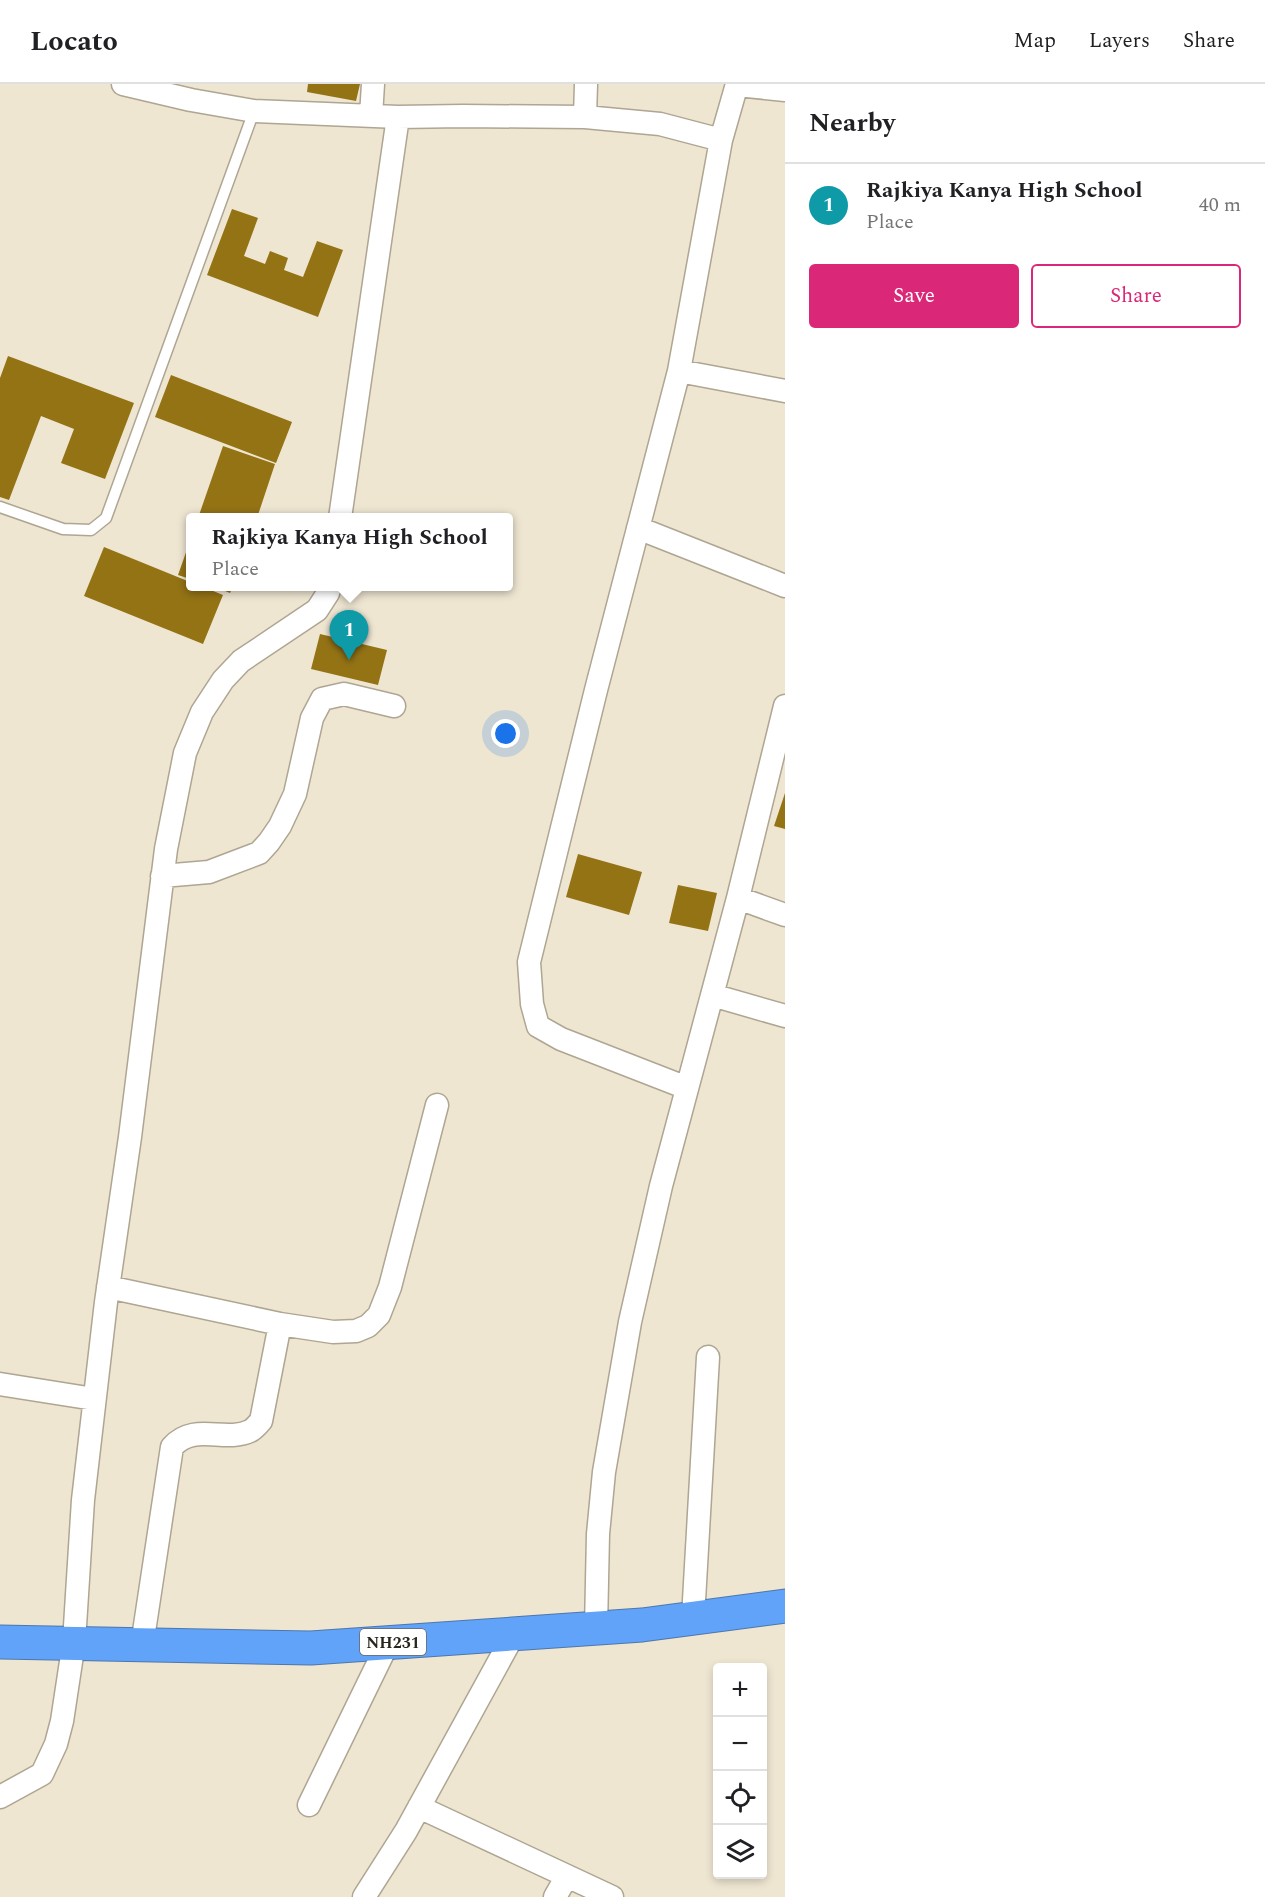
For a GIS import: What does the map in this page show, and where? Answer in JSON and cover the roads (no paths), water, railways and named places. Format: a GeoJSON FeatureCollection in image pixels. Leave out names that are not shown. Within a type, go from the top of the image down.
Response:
{"type":"FeatureCollection","features":[{"type":"Feature","properties":{"kind":"highway","name":"NH231"},"geometry":{"type":"LineString","coordinates":[[0,1642],[311,1648],[642,1625],[785,1606]]}},
{"type":"Feature","properties":{"kind":"street"},"geometry":{"type":"LineString","coordinates":[[123,84],[191,100],[254,111],[398,117],[585,117],[660,124],[721,140]]}},
{"type":"Feature","properties":{"kind":"street"},"geometry":{"type":"LineString","coordinates":[[371,116],[373,84]]}},
{"type":"Feature","properties":{"kind":"street"},"geometry":{"type":"LineString","coordinates":[[585,117],[586,84]]}},
{"type":"Feature","properties":{"kind":"street"},"geometry":{"type":"LineString","coordinates":[[687,1088],[561,1039],[538,1026],[532,1004],[529,962],[596,690],[679,371],[721,140],[737,85],[785,90]]}},
{"type":"Feature","properties":{"kind":"street"},"geometry":{"type":"LineString","coordinates":[[341,513],[398,117]]}},
{"type":"Feature","properties":{"kind":"street"},"geometry":{"type":"LineString","coordinates":[[679,371],[785,391]]}},
{"type":"Feature","properties":{"kind":"street"},"geometry":{"type":"LineString","coordinates":[[638,528],[785,586]]}},
{"type":"Feature","properties":{"kind":"street"},"geometry":{"type":"LineString","coordinates":[[0,1797],[42,1774],[56,1744],[62,1721],[74,1642],[83,1500],[108,1287],[130,1137],[162,876],[185,753],[202,712],[223,680],[241,661],[317,610],[329,591]]}},
{"type":"Feature","properties":{"kind":"street"},"geometry":{"type":"LineString","coordinates":[[162,876],[209,872],[259,854],[280,826],[295,794],[312,718],[322,699],[344,694],[394,706]]}},
{"type":"Feature","properties":{"kind":"street"},"geometry":{"type":"LineString","coordinates":[[596,1628],[598,1534],[603,1482],[630,1322],[661,1186],[738,898],[785,706]]}},
{"type":"Feature","properties":{"kind":"street"},"geometry":{"type":"LineString","coordinates":[[738,898],[785,915]]}},
{"type":"Feature","properties":{"kind":"street"},"geometry":{"type":"LineString","coordinates":[[712,996],[785,1016]]}},
{"type":"Feature","properties":{"kind":"street"},"geometry":{"type":"LineString","coordinates":[[108,1287],[280,1324],[333,1332],[356,1331],[368,1326],[379,1315],[390,1287],[437,1105]]}},
{"type":"Feature","properties":{"kind":"street"},"geometry":{"type":"LineString","coordinates":[[142,1645],[172,1447],[180,1438],[196,1434],[238,1435],[252,1430],[261,1421],[280,1324]]}},
{"type":"Feature","properties":{"kind":"street"},"geometry":{"type":"LineString","coordinates":[[693,1618],[708,1357]]}},
{"type":"Feature","properties":{"kind":"street"},"geometry":{"type":"LineString","coordinates":[[0,1384],[94,1399]]}},
{"type":"Feature","properties":{"kind":"street"},"geometry":{"type":"LineString","coordinates":[[364,1897],[406,1831],[514,1634]]}},
{"type":"Feature","properties":{"kind":"street"},"geometry":{"type":"LineString","coordinates":[[309,1805],[388,1643]]}},
{"type":"Feature","properties":{"kind":"street"},"geometry":{"type":"LineString","coordinates":[[419,1807],[612,1897]]}},
{"type":"Feature","properties":{"kind":"street"},"geometry":{"type":"LineString","coordinates":[[555,1897],[567,1876]]}},
{"type":"Feature","properties":{"kind":"lane"},"geometry":{"type":"LineString","coordinates":[[0,507],[63,529],[91,531],[106,518],[254,111]]}},
{"type":"Feature","properties":{"kind":"place","name":"Rajkiya Kanya High School"},"geometry":{"type":"Point","coordinates":[349,660]}}]}
